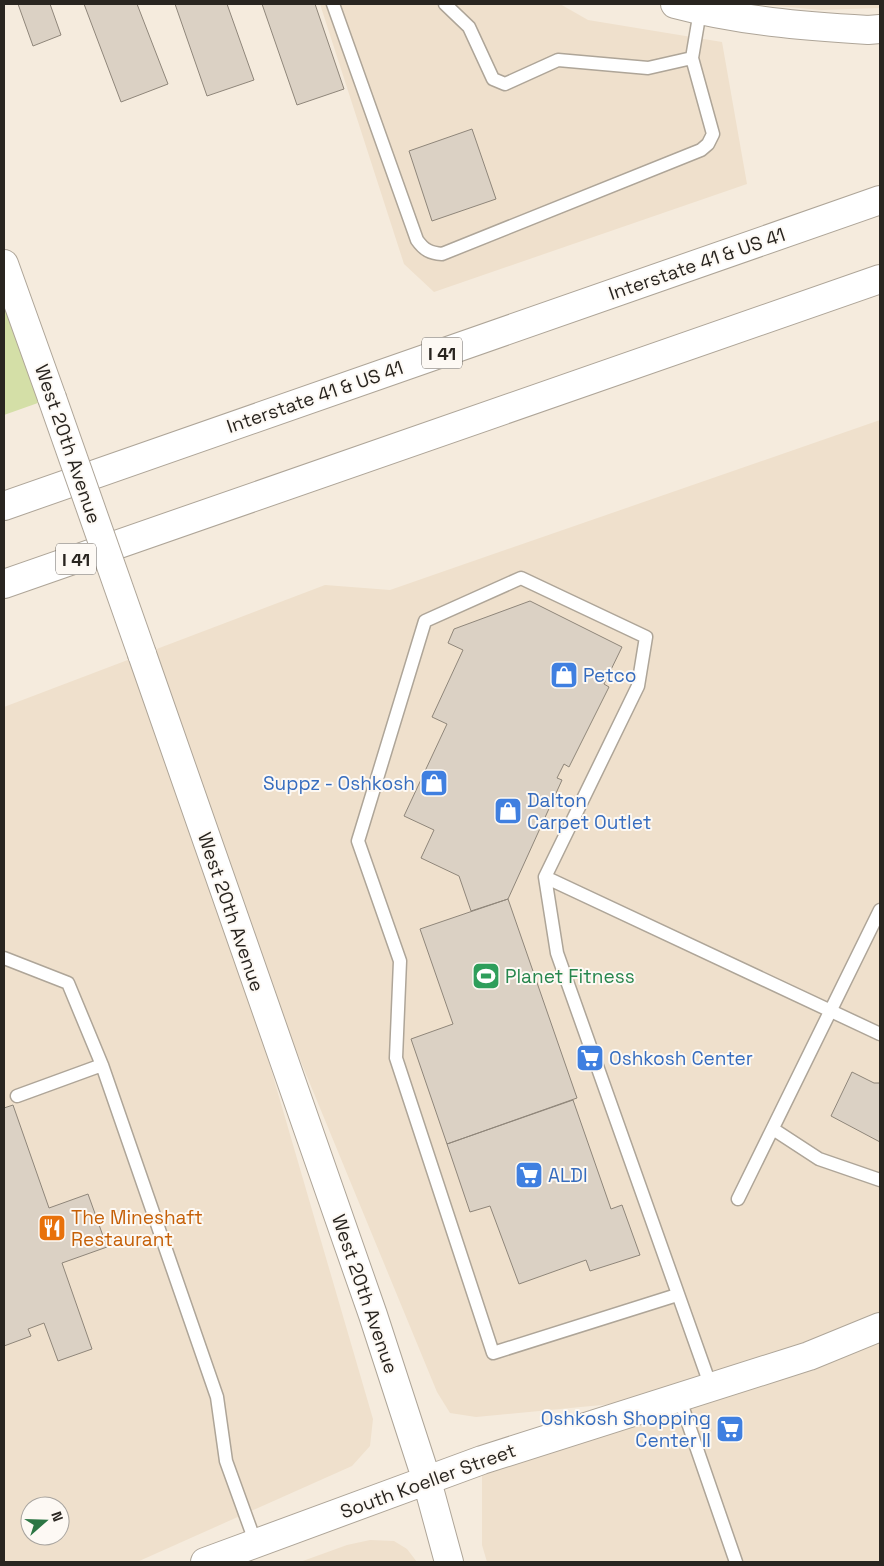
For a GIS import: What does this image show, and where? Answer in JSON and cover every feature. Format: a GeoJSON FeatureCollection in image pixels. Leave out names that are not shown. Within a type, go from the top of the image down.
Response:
{"type":"FeatureCollection","features":[{"type":"Feature","properties":{"kind":"main road"},"geometry":{"type":"LineString","coordinates":[[687,7],[769,23],[868,30],[880,29]]}},
{"type":"Feature","properties":{"kind":"main road","name":"Interstate 41 & US 41"},"geometry":{"type":"LineString","coordinates":[[4,506],[880,200]]}},
{"type":"Feature","properties":{"kind":"main road","name":"West 20th Avenue"},"geometry":{"type":"LineString","coordinates":[[4,264],[373,1315],[427,1481],[449,1562]]}},
{"type":"Feature","properties":{"kind":"main road","name":"I 41"},"geometry":{"type":"LineString","coordinates":[[4,584],[880,279]]}},
{"type":"Feature","properties":{"kind":"main road","name":"South Koeller Street"},"geometry":{"type":"LineString","coordinates":[[205,1562],[482,1460],[809,1356],[880,1328]]}},
{"type":"Feature","properties":{"kind":"lane"},"geometry":{"type":"LineString","coordinates":[[333,4],[417,240],[423,248],[431,253],[442,254],[701,150],[708,144],[713,134],[692,58],[687,7]]}},
{"type":"Feature","properties":{"kind":"lane"},"geometry":{"type":"LineString","coordinates":[[445,4],[469,27],[493,79],[505,84],[558,60],[648,68],[692,58]]}},
{"type":"Feature","properties":{"kind":"lane"},"geometry":{"type":"LineString","coordinates":[[677,1295],[493,1353],[396,1058],[400,961],[358,841],[425,621],[521,578],[646,637],[638,686],[545,877],[557,953],[711,1387]]}},
{"type":"Feature","properties":{"kind":"lane"},"geometry":{"type":"LineString","coordinates":[[545,877],[880,1034]]}},
{"type":"Feature","properties":{"kind":"lane"},"geometry":{"type":"LineString","coordinates":[[738,1199],[880,910]]}},
{"type":"Feature","properties":{"kind":"lane"},"geometry":{"type":"LineString","coordinates":[[4,958],[68,983],[102,1064],[217,1397],[226,1461],[256,1544]]}},
{"type":"Feature","properties":{"kind":"lane"},"geometry":{"type":"LineString","coordinates":[[17,1096],[102,1064]]}},
{"type":"Feature","properties":{"kind":"lane"},"geometry":{"type":"LineString","coordinates":[[773,1129],[820,1159],[880,1180]]}},
{"type":"Feature","properties":{"kind":"lane"},"geometry":{"type":"LineString","coordinates":[[679,1397],[736,1562]]}},
{"type":"Feature","properties":{"kind":"shaded area"},"geometry":{"type":"Polygon","coordinates":[[[320,4],[560,4],[588,20],[722,42],[747,184],[434,292],[404,264],[320,4]]]}},
{"type":"Feature","properties":{"kind":"shaded area"},"geometry":{"type":"Polygon","coordinates":[[[753,4],[880,4],[880,8],[821,10],[753,4]]]}},
{"type":"Feature","properties":{"kind":"shaded area"},"geometry":{"type":"Polygon","coordinates":[[[880,420],[880,1562],[487,1562],[482,1545],[482,1460],[675,1398],[476,1417],[450,1413],[437,1392],[191,795],[373,1419],[370,1446],[352,1466],[137,1562],[4,1562],[4,707],[325,585],[390,590],[880,420]]]}},
{"type":"Feature","properties":{"kind":"shaded area"},"geometry":{"type":"Polygon","coordinates":[[[370,1540],[394,1541],[407,1549],[417,1562],[300,1562],[347,1545],[370,1540]]]}},
{"type":"Feature","properties":{"kind":"green space"},"geometry":{"type":"Polygon","coordinates":[[[4,264],[52,398],[4,415],[4,264]]]}},
{"type":"Feature","properties":{"kind":"building"},"geometry":{"type":"Polygon","coordinates":[[[18,4],[50,4],[61,35],[33,46],[18,4]]]}},
{"type":"Feature","properties":{"kind":"building"},"geometry":{"type":"Polygon","coordinates":[[[84,4],[137,4],[168,84],[121,102],[84,4]]]}},
{"type":"Feature","properties":{"kind":"building"},"geometry":{"type":"Polygon","coordinates":[[[175,4],[227,4],[254,80],[207,96],[175,4]]]}},
{"type":"Feature","properties":{"kind":"building"},"geometry":{"type":"Polygon","coordinates":[[[262,4],[315,4],[344,89],[297,105],[262,4]]]}},
{"type":"Feature","properties":{"kind":"building"},"geometry":{"type":"Polygon","coordinates":[[[472,129],[496,199],[432,221],[409,151],[472,129]]]}},
{"type":"Feature","properties":{"kind":"building"},"geometry":{"type":"Polygon","coordinates":[[[530,601],[622,647],[604,684],[609,687],[569,767],[564,764],[557,778],[562,780],[508,899],[471,911],[459,876],[421,858],[434,830],[404,816],[447,724],[432,717],[463,650],[448,643],[454,629],[530,601]]]}},
{"type":"Feature","properties":{"kind":"building","name":"Planet Fitness"},"geometry":{"type":"Polygon","coordinates":[[[508,899],[577,1098],[447,1144],[411,1039],[453,1024],[420,929],[508,899]]]}},
{"type":"Feature","properties":{"kind":"building"},"geometry":{"type":"Polygon","coordinates":[[[852,1072],[874,1083],[880,1083],[880,1142],[831,1116],[852,1072]]]}},
{"type":"Feature","properties":{"kind":"building","name":"ALDI"},"geometry":{"type":"Polygon","coordinates":[[[573,1100],[611,1209],[622,1205],[640,1255],[590,1271],[586,1260],[519,1284],[490,1206],[470,1212],[447,1144],[573,1100]]]}},
{"type":"Feature","properties":{"kind":"building","name":"The Mineshaft Restaurant"},"geometry":{"type":"Polygon","coordinates":[[[13,1105],[49,1208],[88,1194],[107,1247],[62,1263],[92,1349],[58,1361],[44,1323],[28,1329],[31,1336],[4,1346],[4,1108],[13,1105]]]}},
{"type":"Feature","properties":{"kind":"place","name":"Petco"},"geometry":{"type":"Point","coordinates":[564,675]}},
{"type":"Feature","properties":{"kind":"place","name":"Suppz - Oshkosh"},"geometry":{"type":"Point","coordinates":[434,783]}},
{"type":"Feature","properties":{"kind":"place","name":"Dalton Carpet Outlet"},"geometry":{"type":"Point","coordinates":[508,811]}},
{"type":"Feature","properties":{"kind":"place","name":"Planet Fitness"},"geometry":{"type":"Point","coordinates":[486,976]}},
{"type":"Feature","properties":{"kind":"place","name":"Oshkosh Center"},"geometry":{"type":"Point","coordinates":[590,1058]}},
{"type":"Feature","properties":{"kind":"place","name":"ALDI"},"geometry":{"type":"Point","coordinates":[529,1175]}},
{"type":"Feature","properties":{"kind":"place","name":"The Mineshaft Restaurant"},"geometry":{"type":"Point","coordinates":[52,1228]}},
{"type":"Feature","properties":{"kind":"place","name":"Oshkosh Shopping Center II"},"geometry":{"type":"Point","coordinates":[730,1429]}}]}
